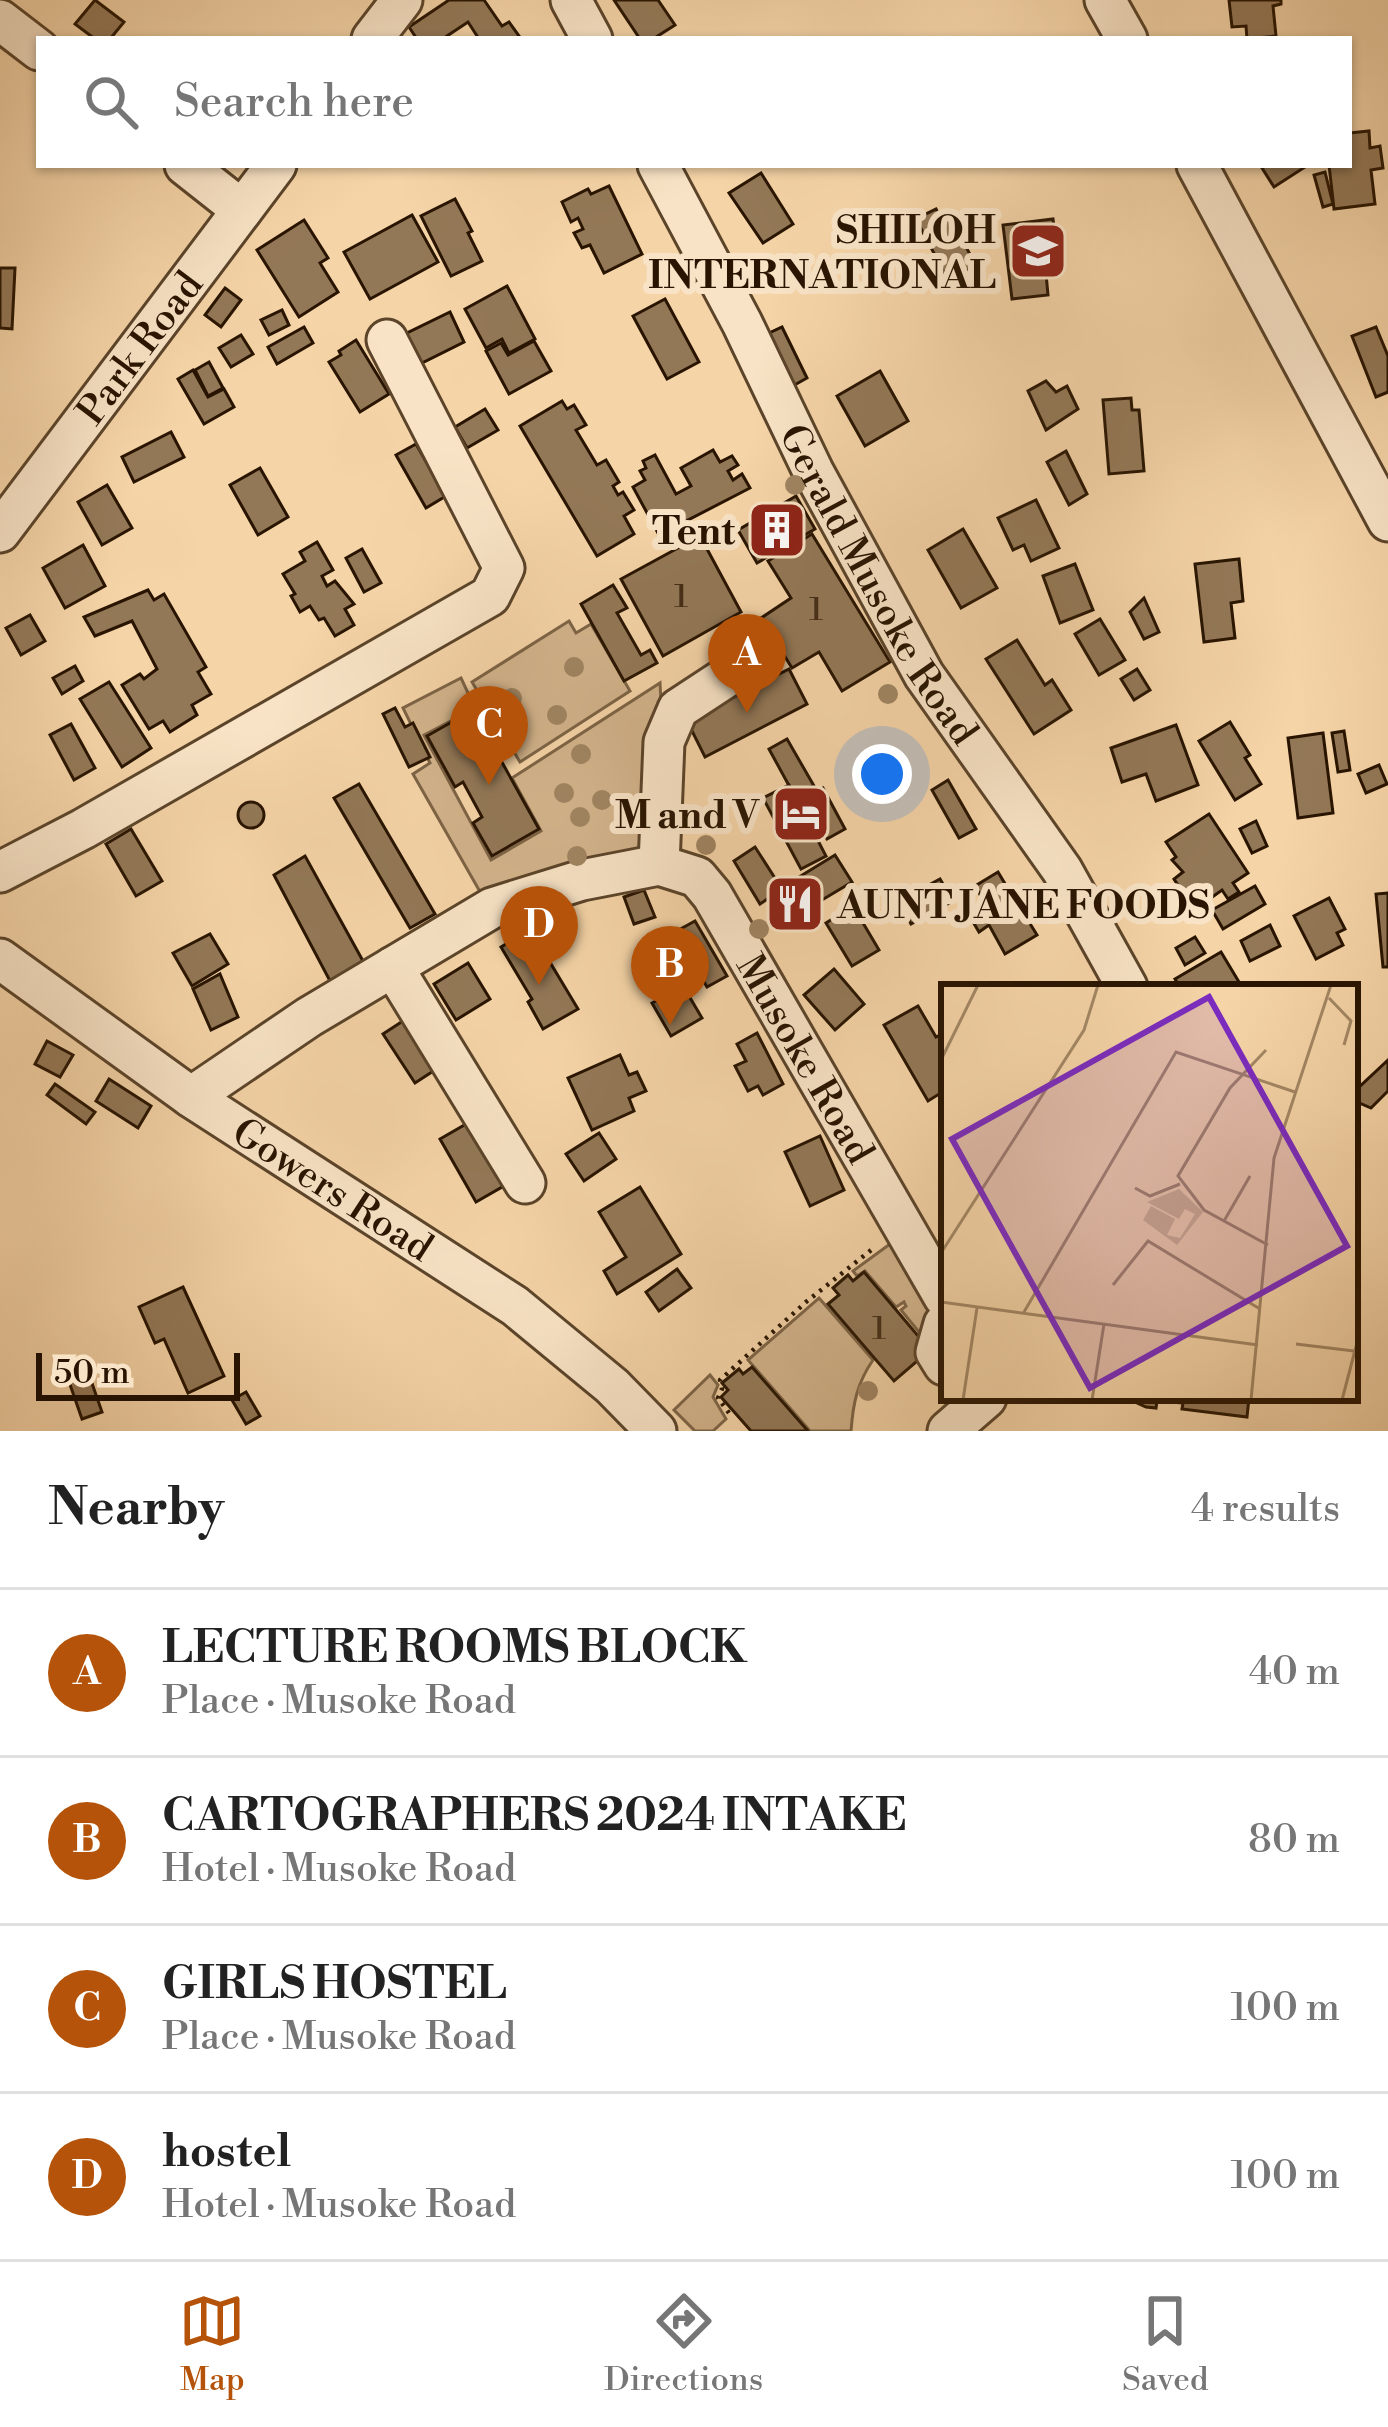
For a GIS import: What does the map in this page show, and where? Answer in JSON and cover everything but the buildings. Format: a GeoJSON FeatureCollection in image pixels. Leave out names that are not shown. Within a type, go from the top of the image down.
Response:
{"type":"FeatureCollection","features":[{"type":"Feature","properties":{"kind":"street"},"geometry":{"type":"LineString","coordinates":[[374,36],[402,0]]}},
{"type":"Feature","properties":{"kind":"street"},"geometry":{"type":"LineString","coordinates":[[571,0],[590,36]]}},
{"type":"Feature","properties":{"kind":"street"},"geometry":{"type":"LineString","coordinates":[[1106,0],[1125,36]]}},
{"type":"Feature","properties":{"kind":"street"},"geometry":{"type":"LineString","coordinates":[[0,20],[36,48]]}},
{"type":"Feature","properties":{"kind":"street"},"geometry":{"type":"LineString","coordinates":[[189,168],[242,210]]}},
{"type":"Feature","properties":{"kind":"street","name":"Park Road"},"geometry":{"type":"LineString","coordinates":[[0,532],[275,168]]}},
{"type":"Feature","properties":{"kind":"street","name":"Gerald Musoke Road"},"geometry":{"type":"LineString","coordinates":[[660,168],[813,471],[924,675],[1062,871],[1125,984]]}},
{"type":"Feature","properties":{"kind":"street"},"geometry":{"type":"LineString","coordinates":[[1199,168],[1388,521]]}},
{"type":"Feature","properties":{"kind":"street"},"geometry":{"type":"LineString","coordinates":[[0,872],[82,830],[490,596],[504,568],[387,340]]}},
{"type":"Feature","properties":{"kind":"street"},"geometry":{"type":"LineString","coordinates":[[191,1096],[309,1017],[492,908],[582,880],[658,865],[664,742],[678,709],[746,664]]}},
{"type":"Feature","properties":{"kind":"street","name":"Musoke Road"},"geometry":{"type":"LineString","coordinates":[[658,865],[697,877],[712,895],[941,1292]]}},
{"type":"Feature","properties":{"kind":"street","name":"Gowers Road"},"geometry":{"type":"LineString","coordinates":[[0,959],[191,1096],[515,1306],[612,1386],[656,1431]]}},
{"type":"Feature","properties":{"kind":"street"},"geometry":{"type":"LineString","coordinates":[[393,967],[525,1183]]}},
{"type":"Feature","properties":{"kind":"path"},"geometry":{"type":"LineString","coordinates":[[729,1414],[718,1398],[719,1380],[806,1302],[903,1225]]}},
{"type":"Feature","properties":{"kind":"shaded area"},"geometry":{"type":"Polygon","coordinates":[[[569,621],[576,633],[591,624],[630,691],[520,762],[472,682],[569,621]]]}},
{"type":"Feature","properties":{"kind":"shaded area"},"geometry":{"type":"Polygon","coordinates":[[[461,678],[475,708],[424,735],[491,860],[541,831],[512,778],[660,683],[663,738],[658,852],[483,897],[413,774],[430,763],[403,708],[461,678]]]}},
{"type":"Feature","properties":{"kind":"shaded area"},"geometry":{"type":"Polygon","coordinates":[[[901,1236],[935,1291],[932,1348],[901,1310],[904,1302],[896,1307],[865,1271],[857,1276],[853,1271],[901,1236]]]}},
{"type":"Feature","properties":{"kind":"shaded area"},"geometry":{"type":"Polygon","coordinates":[[[819,1298],[873,1360],[857,1394],[851,1431],[810,1431],[748,1360],[819,1298]]]}},
{"type":"Feature","properties":{"kind":"shaded area"},"geometry":{"type":"Polygon","coordinates":[[[710,1375],[718,1385],[713,1397],[726,1419],[713,1431],[695,1431],[674,1410],[710,1375]]]}},
{"type":"Feature","properties":{"kind":"place","name":"SHILOH INTERNATIONAL"},"geometry":{"type":"Point","coordinates":[1038,251]}},
{"type":"Feature","properties":{"kind":"place","name":"Tent"},"geometry":{"type":"Point","coordinates":[777,530]}},
{"type":"Feature","properties":{"kind":"place","name":"LECTURE ROOMS BLOCK"},"geometry":{"type":"Point","coordinates":[747,713]}},
{"type":"Feature","properties":{"kind":"place","name":"GIRLS HOSTEL"},"geometry":{"type":"Point","coordinates":[489,785]}},
{"type":"Feature","properties":{"kind":"place","name":"M and V"},"geometry":{"type":"Point","coordinates":[801,814]}},
{"type":"Feature","properties":{"kind":"place","name":"AUNT JANE FOODS"},"geometry":{"type":"Point","coordinates":[795,904]}},
{"type":"Feature","properties":{"kind":"place","name":"hostel"},"geometry":{"type":"Point","coordinates":[539,985]}},
{"type":"Feature","properties":{"kind":"place","name":"CARTOGRAPHERS 2024 INTAKE"},"geometry":{"type":"Point","coordinates":[670,1025]}}]}
